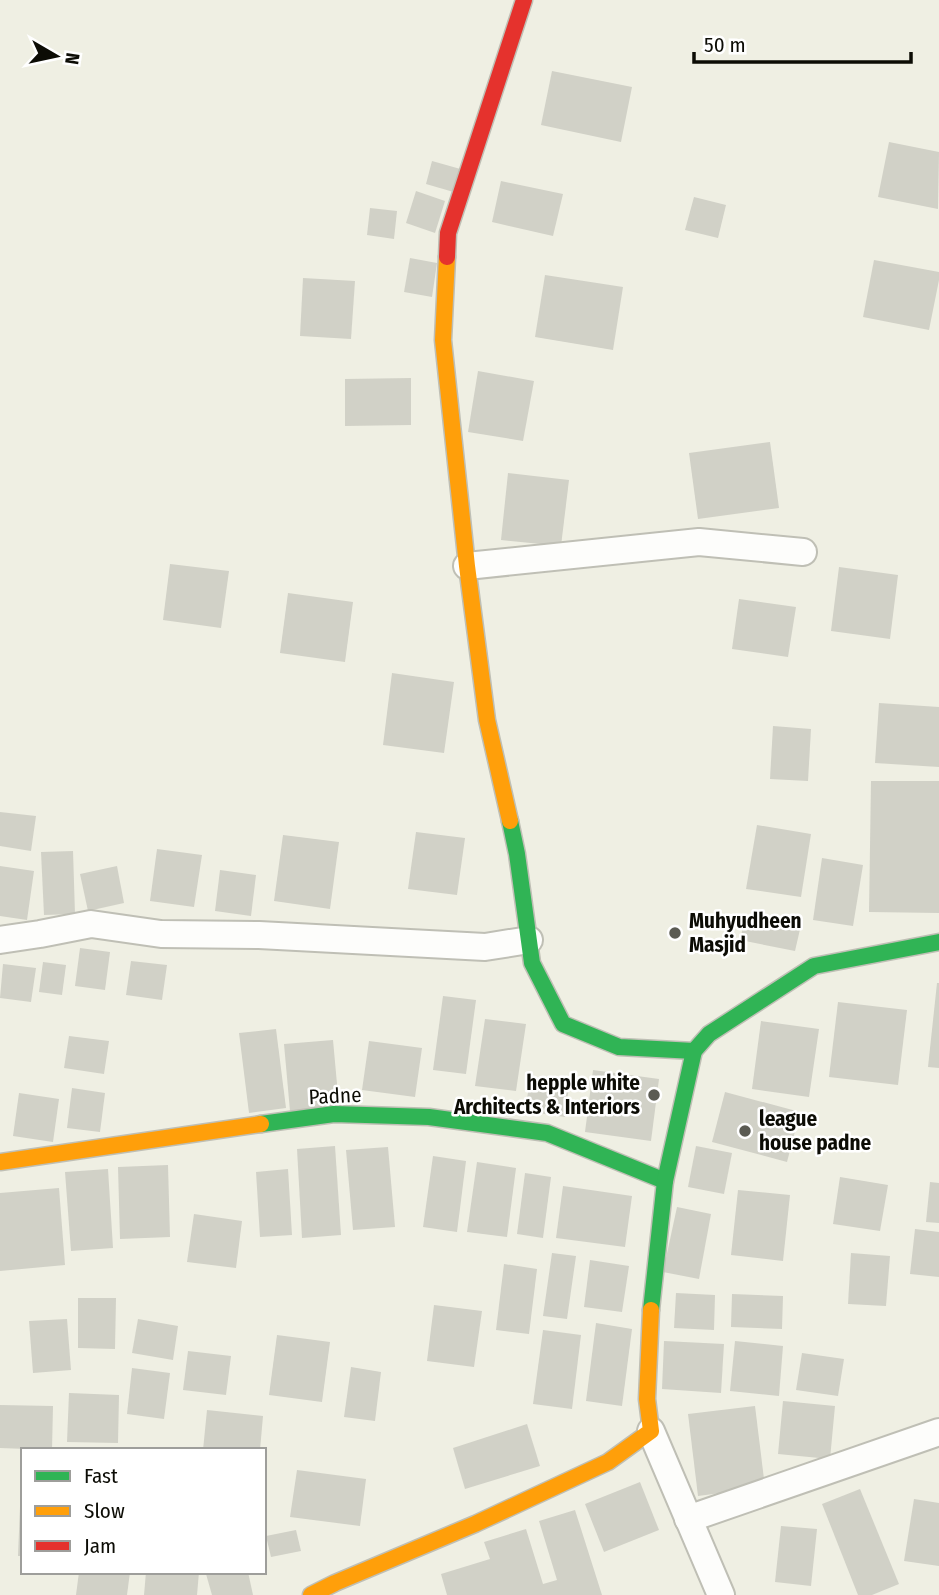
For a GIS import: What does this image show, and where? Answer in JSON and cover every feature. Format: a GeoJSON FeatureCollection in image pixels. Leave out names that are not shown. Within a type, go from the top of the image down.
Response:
{"type":"FeatureCollection","features":[{"type":"Feature","properties":{"kind":"street"},"geometry":{"type":"LineString","coordinates":[[524,0],[447,233],[443,340],[486,720],[517,854],[532,963],[563,1024],[619,1047],[694,1051]]}},
{"type":"Feature","properties":{"kind":"street"},"geometry":{"type":"LineString","coordinates":[[467,566],[699,542],[803,552]]}},
{"type":"Feature","properties":{"kind":"street"},"geometry":{"type":"LineString","coordinates":[[0,940],[91,924],[161,934],[259,935],[485,947],[529,940]]}},
{"type":"Feature","properties":{"kind":"street"},"geometry":{"type":"LineString","coordinates":[[721,1595],[651,1431],[647,1399],[651,1300],[665,1181],[694,1051],[709,1034],[814,966],[939,942]]}},
{"type":"Feature","properties":{"kind":"street","name":"Padne"},"geometry":{"type":"LineString","coordinates":[[0,1161],[348,1114],[429,1117],[547,1133],[665,1181]]}},
{"type":"Feature","properties":{"kind":"street"},"geometry":{"type":"LineString","coordinates":[[312,1595],[608,1462],[651,1431]]}},
{"type":"Feature","properties":{"kind":"street"},"geometry":{"type":"LineString","coordinates":[[688,1520],[939,1432]]}},
{"type":"Feature","properties":{"kind":"building"},"geometry":{"type":"Polygon","coordinates":[[[552,71],[632,87],[621,142],[541,125],[552,71]]]}},
{"type":"Feature","properties":{"kind":"building"},"geometry":{"type":"Polygon","coordinates":[[[889,142],[939,152],[938,209],[878,197],[889,142]]]}},
{"type":"Feature","properties":{"kind":"building"},"geometry":{"type":"Polygon","coordinates":[[[432,161],[464,170],[457,193],[426,184],[432,161]]]}},
{"type":"Feature","properties":{"kind":"building"},"geometry":{"type":"Polygon","coordinates":[[[501,181],[563,194],[553,236],[492,222],[501,181]]]}},
{"type":"Feature","properties":{"kind":"building"},"geometry":{"type":"Polygon","coordinates":[[[416,191],[445,201],[435,233],[406,223],[416,191]]]}},
{"type":"Feature","properties":{"kind":"building"},"geometry":{"type":"Polygon","coordinates":[[[694,197],[726,205],[718,238],[685,230],[694,197]]]}},
{"type":"Feature","properties":{"kind":"building"},"geometry":{"type":"Polygon","coordinates":[[[370,208],[397,211],[394,239],[367,235],[370,208]]]}},
{"type":"Feature","properties":{"kind":"building"},"geometry":{"type":"Polygon","coordinates":[[[410,258],[437,263],[432,297],[404,292],[410,258]]]}},
{"type":"Feature","properties":{"kind":"building"},"geometry":{"type":"Polygon","coordinates":[[[874,260],[939,272],[929,330],[863,317],[874,260]]]}},
{"type":"Feature","properties":{"kind":"building"},"geometry":{"type":"Polygon","coordinates":[[[545,275],[623,287],[613,350],[535,337],[545,275]]]}},
{"type":"Feature","properties":{"kind":"building"},"geometry":{"type":"Polygon","coordinates":[[[303,278],[355,281],[351,339],[300,336],[303,278]]]}},
{"type":"Feature","properties":{"kind":"building"},"geometry":{"type":"Polygon","coordinates":[[[478,371],[534,381],[523,441],[468,432],[478,371]]]}},
{"type":"Feature","properties":{"kind":"building"},"geometry":{"type":"Polygon","coordinates":[[[411,378],[411,425],[345,426],[345,379],[411,378]]]}},
{"type":"Feature","properties":{"kind":"building"},"geometry":{"type":"Polygon","coordinates":[[[770,442],[779,508],[698,519],[689,453],[770,442]]]}},
{"type":"Feature","properties":{"kind":"building"},"geometry":{"type":"Polygon","coordinates":[[[508,473],[569,480],[561,546],[501,540],[508,473]]]}},
{"type":"Feature","properties":{"kind":"building"},"geometry":{"type":"Polygon","coordinates":[[[170,564],[229,571],[221,628],[163,620],[170,564]]]}},
{"type":"Feature","properties":{"kind":"building"},"geometry":{"type":"Polygon","coordinates":[[[839,567],[898,575],[890,639],[831,631],[839,567]]]}},
{"type":"Feature","properties":{"kind":"building"},"geometry":{"type":"Polygon","coordinates":[[[288,593],[353,602],[345,662],[280,653],[288,593]]]}},
{"type":"Feature","properties":{"kind":"building"},"geometry":{"type":"Polygon","coordinates":[[[739,599],[796,607],[788,657],[732,649],[739,599]]]}},
{"type":"Feature","properties":{"kind":"building"},"geometry":{"type":"Polygon","coordinates":[[[392,673],[454,682],[444,753],[383,745],[392,673]]]}},
{"type":"Feature","properties":{"kind":"building"},"geometry":{"type":"Polygon","coordinates":[[[879,703],[939,707],[939,767],[875,763],[879,703]]]}},
{"type":"Feature","properties":{"kind":"building"},"geometry":{"type":"Polygon","coordinates":[[[773,726],[811,729],[808,781],[770,779],[773,726]]]}},
{"type":"Feature","properties":{"kind":"building"},"geometry":{"type":"Polygon","coordinates":[[[871,781],[939,781],[939,913],[869,912],[871,781]]]}},
{"type":"Feature","properties":{"kind":"building"},"geometry":{"type":"Polygon","coordinates":[[[0,812],[36,816],[31,851],[0,846],[0,812]]]}},
{"type":"Feature","properties":{"kind":"building"},"geometry":{"type":"Polygon","coordinates":[[[757,825],[811,834],[801,897],[746,889],[757,825]]]}},
{"type":"Feature","properties":{"kind":"building"},"geometry":{"type":"Polygon","coordinates":[[[416,832],[465,838],[457,895],[408,889],[416,832]]]}},
{"type":"Feature","properties":{"kind":"building"},"geometry":{"type":"Polygon","coordinates":[[[283,835],[339,842],[330,909],[274,901],[283,835]]]}},
{"type":"Feature","properties":{"kind":"building"},"geometry":{"type":"Polygon","coordinates":[[[157,849],[202,855],[194,907],[150,901],[157,849]]]}},
{"type":"Feature","properties":{"kind":"building"},"geometry":{"type":"Polygon","coordinates":[[[73,851],[75,914],[44,915],[41,852],[73,851]]]}},
{"type":"Feature","properties":{"kind":"building"},"geometry":{"type":"Polygon","coordinates":[[[822,858],[863,865],[853,926],[813,920],[822,858]]]}},
{"type":"Feature","properties":{"kind":"building"},"geometry":{"type":"Polygon","coordinates":[[[0,866],[34,871],[27,920],[0,916],[0,866]]]}},
{"type":"Feature","properties":{"kind":"building"},"geometry":{"type":"Polygon","coordinates":[[[117,866],[124,903],[88,911],[80,874],[117,866]]]}},
{"type":"Feature","properties":{"kind":"building"},"geometry":{"type":"Polygon","coordinates":[[[220,870],[256,875],[251,916],[215,911],[220,870]]]}},
{"type":"Feature","properties":{"kind":"building"},"geometry":{"type":"Polygon","coordinates":[[[746,914],[801,925],[795,951],[740,940],[746,914]]]}},
{"type":"Feature","properties":{"kind":"building"},"geometry":{"type":"Polygon","coordinates":[[[80,948],[110,952],[105,990],[75,986],[80,948]]]}},
{"type":"Feature","properties":{"kind":"building"},"geometry":{"type":"Polygon","coordinates":[[[131,961],[167,965],[162,1000],[126,995],[131,961]]]}},
{"type":"Feature","properties":{"kind":"building"},"geometry":{"type":"Polygon","coordinates":[[[43,962],[66,965],[62,995],[39,992],[43,962]]]}},
{"type":"Feature","properties":{"kind":"building"},"geometry":{"type":"Polygon","coordinates":[[[3,964],[36,968],[31,1002],[0,998],[3,964]]]}},
{"type":"Feature","properties":{"kind":"building"},"geometry":{"type":"Polygon","coordinates":[[[939,983],[939,1068],[928,1067],[939,983]]]}},
{"type":"Feature","properties":{"kind":"building"},"geometry":{"type":"Polygon","coordinates":[[[443,996],[476,1000],[466,1074],[433,1070],[443,996]]]}},
{"type":"Feature","properties":{"kind":"building"},"geometry":{"type":"Polygon","coordinates":[[[838,1002],[907,1010],[898,1085],[829,1077],[838,1002]]]}},
{"type":"Feature","properties":{"kind":"building"},"geometry":{"type":"Polygon","coordinates":[[[485,1019],[526,1024],[516,1091],[475,1086],[485,1019]]]}},
{"type":"Feature","properties":{"kind":"building"},"geometry":{"type":"Polygon","coordinates":[[[761,1021],[819,1029],[809,1097],[752,1089],[761,1021]]]}},
{"type":"Feature","properties":{"kind":"building"},"geometry":{"type":"Polygon","coordinates":[[[276,1029],[286,1108],[249,1113],[239,1033],[276,1029]]]}},
{"type":"Feature","properties":{"kind":"building"},"geometry":{"type":"Polygon","coordinates":[[[69,1036],[109,1041],[104,1074],[64,1068],[69,1036]]]}},
{"type":"Feature","properties":{"kind":"building"},"geometry":{"type":"Polygon","coordinates":[[[333,1040],[339,1106],[290,1111],[284,1044],[333,1040]]]}},
{"type":"Feature","properties":{"kind":"building"},"geometry":{"type":"Polygon","coordinates":[[[369,1041],[422,1048],[415,1097],[362,1090],[369,1041]]]}},
{"type":"Feature","properties":{"kind":"building"},"geometry":{"type":"Polygon","coordinates":[[[593,1070],[659,1079],[651,1141],[585,1132],[593,1070]]]}},
{"type":"Feature","properties":{"kind":"building"},"geometry":{"type":"Polygon","coordinates":[[[530,1080],[569,1086],[565,1117],[525,1111],[530,1080]]]}},
{"type":"Feature","properties":{"kind":"building"},"geometry":{"type":"Polygon","coordinates":[[[72,1088],[105,1093],[100,1132],[67,1128],[72,1088]]]}},
{"type":"Feature","properties":{"kind":"building"},"geometry":{"type":"Polygon","coordinates":[[[725,1092],[800,1112],[787,1162],[712,1142],[725,1092]]]}},
{"type":"Feature","properties":{"kind":"building"},"geometry":{"type":"Polygon","coordinates":[[[19,1093],[59,1099],[53,1142],[13,1136],[19,1093]]]}},
{"type":"Feature","properties":{"kind":"building"},"geometry":{"type":"Polygon","coordinates":[[[335,1146],[341,1235],[302,1238],[297,1149],[335,1146]]]}},
{"type":"Feature","properties":{"kind":"building"},"geometry":{"type":"Polygon","coordinates":[[[696,1146],[732,1153],[724,1194],[688,1187],[696,1146]]]}},
{"type":"Feature","properties":{"kind":"building"},"geometry":{"type":"Polygon","coordinates":[[[388,1147],[395,1227],[353,1230],[346,1150],[388,1147]]]}},
{"type":"Feature","properties":{"kind":"building"},"geometry":{"type":"Polygon","coordinates":[[[433,1156],[466,1161],[457,1232],[423,1227],[433,1156]]]}},
{"type":"Feature","properties":{"kind":"building"},"geometry":{"type":"Polygon","coordinates":[[[477,1162],[516,1168],[507,1237],[467,1232],[477,1162]]]}},
{"type":"Feature","properties":{"kind":"building"},"geometry":{"type":"Polygon","coordinates":[[[168,1165],[170,1237],[120,1239],[118,1167],[168,1165]]]}},
{"type":"Feature","properties":{"kind":"building"},"geometry":{"type":"Polygon","coordinates":[[[108,1169],[113,1248],[71,1251],[65,1172],[108,1169]]]}},
{"type":"Feature","properties":{"kind":"building"},"geometry":{"type":"Polygon","coordinates":[[[288,1169],[292,1235],[260,1237],[256,1172],[288,1169]]]}},
{"type":"Feature","properties":{"kind":"building"},"geometry":{"type":"Polygon","coordinates":[[[525,1173],[551,1177],[543,1238],[517,1234],[525,1173]]]}},
{"type":"Feature","properties":{"kind":"building"},"geometry":{"type":"Polygon","coordinates":[[[840,1177],[888,1185],[880,1231],[833,1224],[840,1177]]]}},
{"type":"Feature","properties":{"kind":"building"},"geometry":{"type":"Polygon","coordinates":[[[930,1182],[939,1183],[939,1223],[926,1222],[930,1182]]]}},
{"type":"Feature","properties":{"kind":"building"},"geometry":{"type":"Polygon","coordinates":[[[563,1186],[632,1196],[625,1247],[556,1238],[563,1186]]]}},
{"type":"Feature","properties":{"kind":"building"},"geometry":{"type":"Polygon","coordinates":[[[59,1188],[65,1265],[0,1271],[0,1193],[59,1188]]]}},
{"type":"Feature","properties":{"kind":"building"},"geometry":{"type":"Polygon","coordinates":[[[738,1190],[790,1195],[783,1261],[731,1255],[738,1190]]]}},
{"type":"Feature","properties":{"kind":"building"},"geometry":{"type":"Polygon","coordinates":[[[677,1207],[711,1214],[699,1279],[663,1272],[677,1207]]]}},
{"type":"Feature","properties":{"kind":"building"},"geometry":{"type":"Polygon","coordinates":[[[194,1214],[242,1221],[236,1268],[187,1262],[194,1214]]]}},
{"type":"Feature","properties":{"kind":"building"},"geometry":{"type":"Polygon","coordinates":[[[915,1229],[939,1232],[939,1277],[910,1274],[915,1229]]]}},
{"type":"Feature","properties":{"kind":"building"},"geometry":{"type":"Polygon","coordinates":[[[552,1253],[576,1256],[567,1319],[543,1316],[552,1253]]]}},
{"type":"Feature","properties":{"kind":"building"},"geometry":{"type":"Polygon","coordinates":[[[851,1253],[890,1256],[886,1306],[848,1304],[851,1253]]]}},
{"type":"Feature","properties":{"kind":"building"},"geometry":{"type":"Polygon","coordinates":[[[590,1260],[629,1266],[622,1312],[584,1307],[590,1260]]]}},
{"type":"Feature","properties":{"kind":"building"},"geometry":{"type":"Polygon","coordinates":[[[504,1264],[537,1269],[529,1334],[496,1330],[504,1264]]]}},
{"type":"Feature","properties":{"kind":"building"},"geometry":{"type":"Polygon","coordinates":[[[676,1293],[715,1295],[714,1330],[674,1328],[676,1293]]]}},
{"type":"Feature","properties":{"kind":"building"},"geometry":{"type":"Polygon","coordinates":[[[732,1294],[783,1296],[782,1329],[731,1327],[732,1294]]]}},
{"type":"Feature","properties":{"kind":"building"},"geometry":{"type":"Polygon","coordinates":[[[78,1298],[116,1298],[115,1349],[78,1348],[78,1298]]]}},
{"type":"Feature","properties":{"kind":"building"},"geometry":{"type":"Polygon","coordinates":[[[434,1305],[482,1311],[474,1367],[427,1361],[434,1305]]]}},
{"type":"Feature","properties":{"kind":"building"},"geometry":{"type":"Polygon","coordinates":[[[67,1319],[71,1370],[33,1373],[29,1321],[67,1319]]]}},
{"type":"Feature","properties":{"kind":"building"},"geometry":{"type":"Polygon","coordinates":[[[138,1319],[178,1326],[173,1360],[132,1353],[138,1319]]]}},
{"type":"Feature","properties":{"kind":"building"},"geometry":{"type":"Polygon","coordinates":[[[596,1323],[632,1329],[622,1406],[586,1401],[596,1323]]]}},
{"type":"Feature","properties":{"kind":"building"},"geometry":{"type":"Polygon","coordinates":[[[543,1330],[581,1335],[572,1409],[533,1404],[543,1330]]]}},
{"type":"Feature","properties":{"kind":"building"},"geometry":{"type":"Polygon","coordinates":[[[277,1335],[330,1342],[322,1402],[269,1395],[277,1335]]]}},
{"type":"Feature","properties":{"kind":"building"},"geometry":{"type":"Polygon","coordinates":[[[664,1341],[724,1344],[721,1393],[662,1389],[664,1341]]]}},
{"type":"Feature","properties":{"kind":"building"},"geometry":{"type":"Polygon","coordinates":[[[735,1341],[783,1346],[779,1396],[730,1391],[735,1341]]]}},
{"type":"Feature","properties":{"kind":"building"},"geometry":{"type":"Polygon","coordinates":[[[188,1351],[231,1356],[226,1395],[183,1390],[188,1351]]]}},
{"type":"Feature","properties":{"kind":"building"},"geometry":{"type":"Polygon","coordinates":[[[802,1353],[844,1359],[838,1396],[796,1390],[802,1353]]]}},
{"type":"Feature","properties":{"kind":"building"},"geometry":{"type":"Polygon","coordinates":[[[351,1367],[381,1372],[375,1421],[344,1417],[351,1367]]]}},
{"type":"Feature","properties":{"kind":"building"},"geometry":{"type":"Polygon","coordinates":[[[132,1368],[170,1373],[164,1419],[127,1414],[132,1368]]]}},
{"type":"Feature","properties":{"kind":"building"},"geometry":{"type":"Polygon","coordinates":[[[69,1393],[119,1395],[118,1443],[67,1442],[69,1393]]]}},
{"type":"Feature","properties":{"kind":"building"},"geometry":{"type":"Polygon","coordinates":[[[783,1401],[835,1406],[830,1459],[778,1454],[783,1401]]]}},
{"type":"Feature","properties":{"kind":"building"},"geometry":{"type":"Polygon","coordinates":[[[0,1405],[53,1406],[52,1448],[0,1448],[0,1405]]]}},
{"type":"Feature","properties":{"kind":"building"},"geometry":{"type":"Polygon","coordinates":[[[755,1406],[765,1487],[698,1496],[688,1414],[755,1406]]]}},
{"type":"Feature","properties":{"kind":"building"},"geometry":{"type":"Polygon","coordinates":[[[207,1410],[263,1416],[260,1448],[203,1448],[207,1410]]]}},
{"type":"Feature","properties":{"kind":"building"},"geometry":{"type":"Polygon","coordinates":[[[527,1424],[540,1466],[465,1489],[453,1448],[527,1424]]]}},
{"type":"Feature","properties":{"kind":"building"},"geometry":{"type":"Polygon","coordinates":[[[297,1470],[366,1479],[360,1526],[290,1517],[297,1470]]]}},
{"type":"Feature","properties":{"kind":"building"},"geometry":{"type":"Polygon","coordinates":[[[640,1482],[659,1530],[604,1552],[585,1504],[640,1482]]]}},
{"type":"Feature","properties":{"kind":"building"},"geometry":{"type":"Polygon","coordinates":[[[860,1489],[899,1584],[872,1595],[858,1595],[822,1504],[860,1489]]]}},
{"type":"Feature","properties":{"kind":"building"},"geometry":{"type":"Polygon","coordinates":[[[914,1499],[939,1503],[939,1566],[904,1561],[914,1499]]]}},
{"type":"Feature","properties":{"kind":"building"},"geometry":{"type":"Polygon","coordinates":[[[20,1507],[21,1507],[21,1556],[18,1556],[20,1507]]]}},
{"type":"Feature","properties":{"kind":"building"},"geometry":{"type":"Polygon","coordinates":[[[575,1510],[602,1595],[447,1595],[441,1574],[490,1559],[484,1542],[526,1529],[543,1584],[557,1580],[539,1521],[575,1510]]]}},
{"type":"Feature","properties":{"kind":"building"},"geometry":{"type":"Polygon","coordinates":[[[781,1526],[817,1529],[811,1586],[775,1582],[781,1526]]]}},
{"type":"Feature","properties":{"kind":"building"},"geometry":{"type":"Polygon","coordinates":[[[296,1530],[301,1551],[271,1557],[266,1536],[296,1530]]]}},
{"type":"Feature","properties":{"kind":"building"},"geometry":{"type":"Polygon","coordinates":[[[79,1574],[130,1574],[127,1595],[76,1595],[79,1574]]]}},
{"type":"Feature","properties":{"kind":"building"},"geometry":{"type":"Polygon","coordinates":[[[146,1574],[199,1574],[197,1595],[144,1595],[146,1574]]]}},
{"type":"Feature","properties":{"kind":"building"},"geometry":{"type":"Polygon","coordinates":[[[206,1574],[248,1574],[253,1595],[212,1595],[206,1574]]]}},
{"type":"Feature","properties":{"kind":"traffic: fast"},"geometry":{"type":"LineString","coordinates":[[510,821],[532,963],[563,1024],[619,1047],[694,1051]]}},
{"type":"Feature","properties":{"kind":"traffic: fast"},"geometry":{"type":"LineString","coordinates":[[651,1310],[665,1181],[694,1051],[709,1034],[814,966],[939,942]]}},
{"type":"Feature","properties":{"kind":"traffic: fast"},"geometry":{"type":"LineString","coordinates":[[261,1124],[334,1114],[429,1117],[547,1133],[665,1181]]}},
{"type":"Feature","properties":{"kind":"traffic: slow"},"geometry":{"type":"LineString","coordinates":[[447,257],[443,340],[467,566],[487,720],[510,821]]}},
{"type":"Feature","properties":{"kind":"traffic: slow"},"geometry":{"type":"LineString","coordinates":[[0,1162],[261,1124]]}},
{"type":"Feature","properties":{"kind":"traffic: slow"},"geometry":{"type":"LineString","coordinates":[[311,1595],[475,1524],[608,1462],[651,1431],[647,1399],[651,1310]]}},
{"type":"Feature","properties":{"kind":"traffic: jam"},"geometry":{"type":"LineString","coordinates":[[447,257],[448,233],[524,0]]}},
{"type":"Feature","properties":{"kind":"place","name":"Muhyudheen Masjid"},"geometry":{"type":"Point","coordinates":[675,933]}},
{"type":"Feature","properties":{"kind":"place","name":"hepple white Architects & Interiors"},"geometry":{"type":"Point","coordinates":[654,1095]}},
{"type":"Feature","properties":{"kind":"place","name":"league house padne"},"geometry":{"type":"Point","coordinates":[745,1131]}}]}
